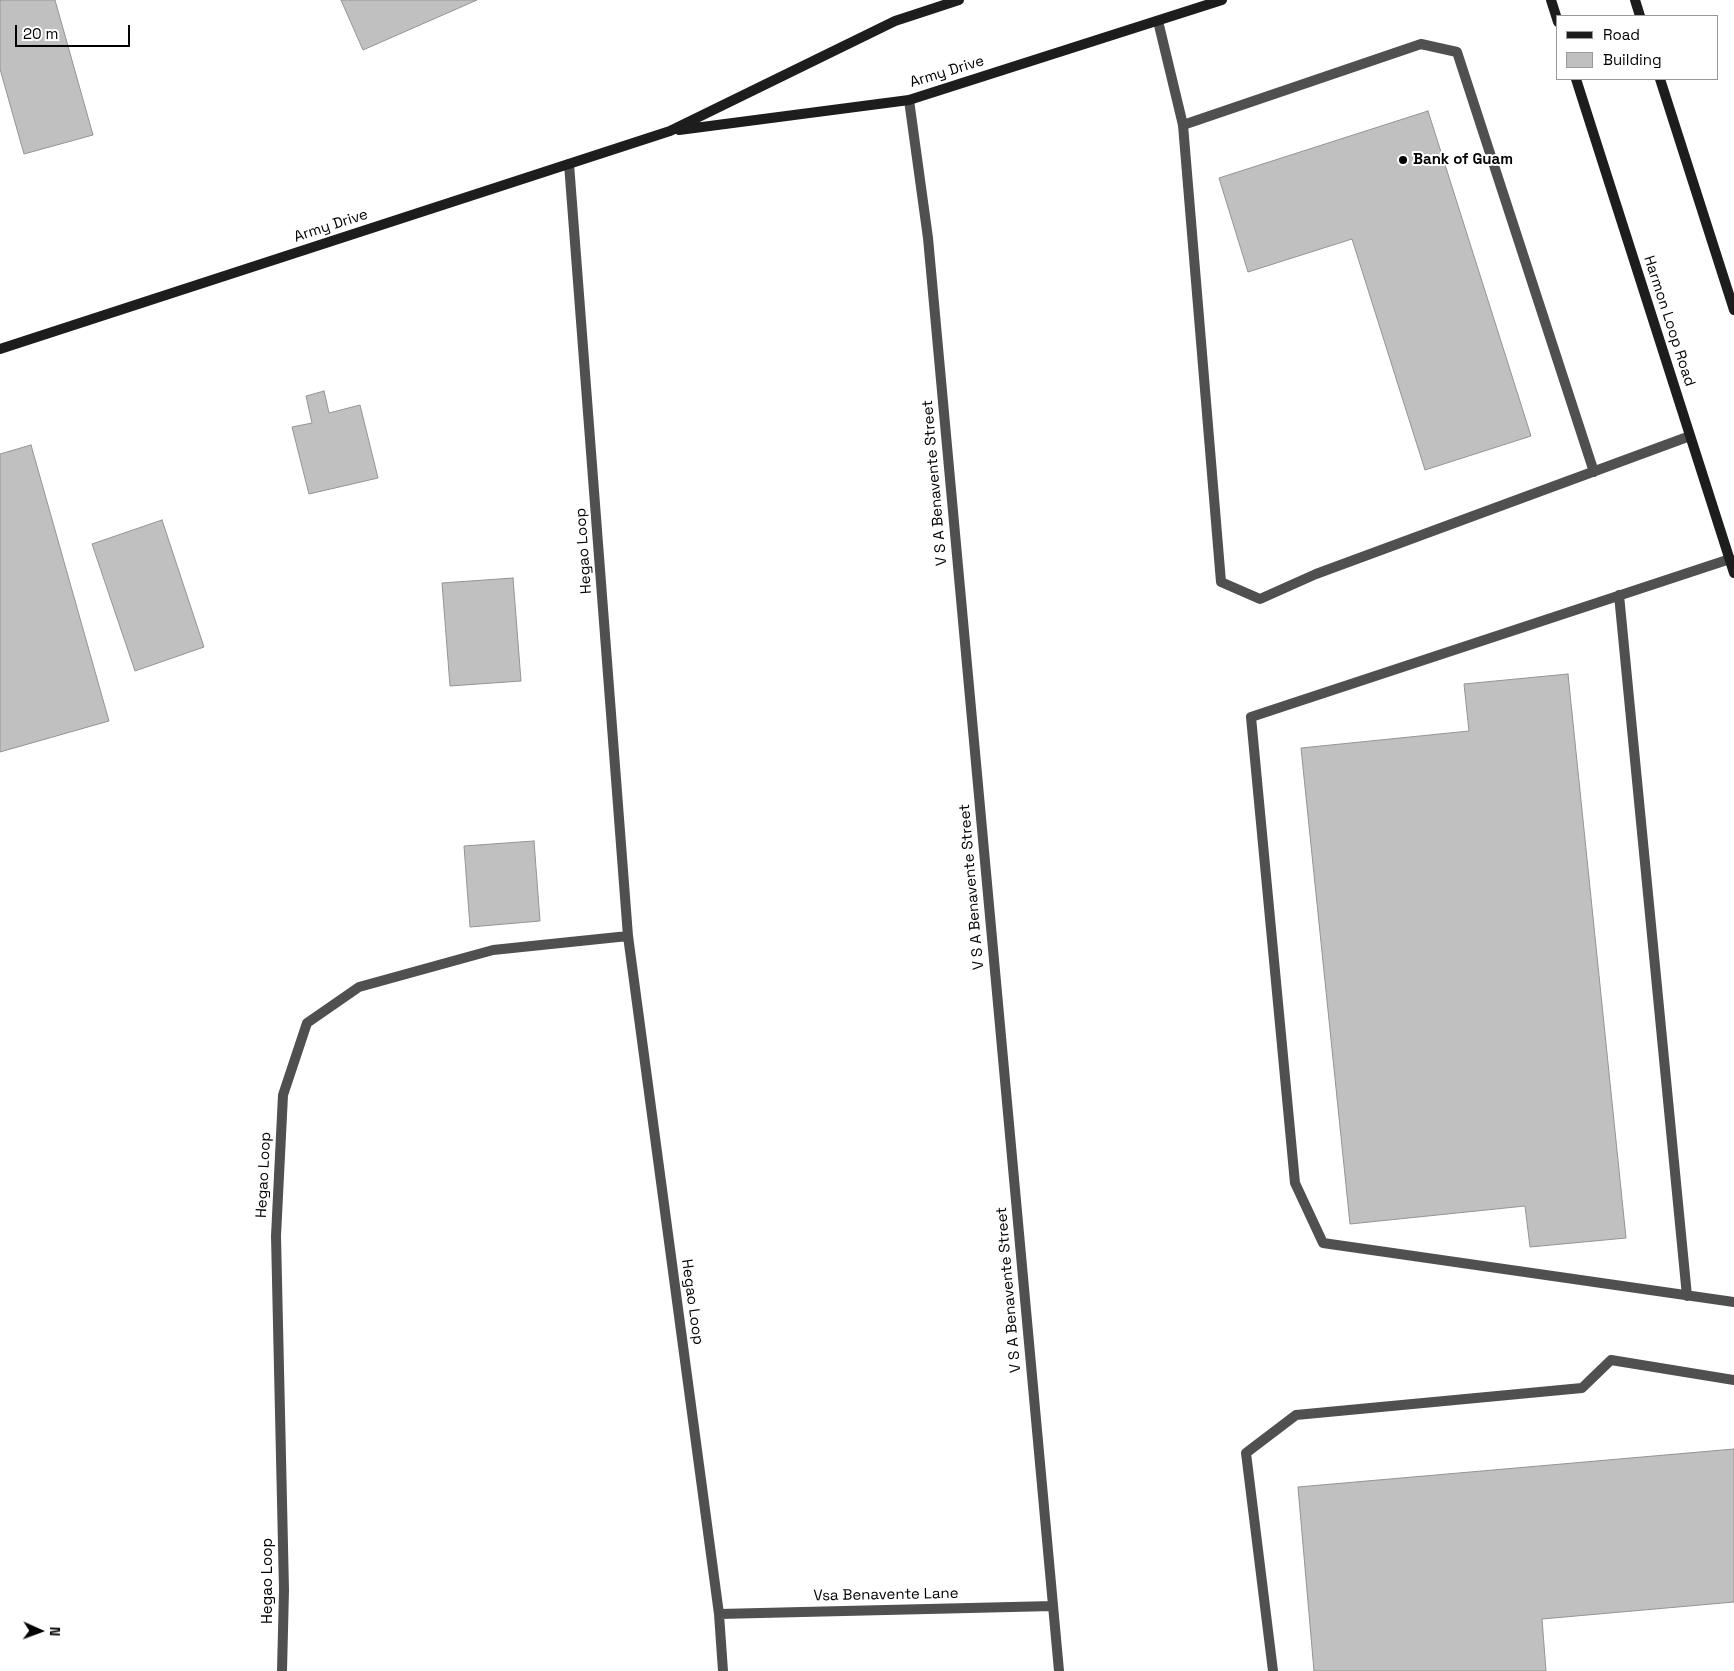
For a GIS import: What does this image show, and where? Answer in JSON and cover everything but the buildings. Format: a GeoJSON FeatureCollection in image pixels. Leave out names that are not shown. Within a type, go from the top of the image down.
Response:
{"type":"FeatureCollection","features":[{"type":"Feature","properties":{"kind":"main road","name":"Army Drive"},"geometry":{"type":"LineString","coordinates":[[0,349],[670,131],[895,21],[959,0]]}},
{"type":"Feature","properties":{"kind":"main road","name":"Army Drive"},"geometry":{"type":"LineString","coordinates":[[670,131],[909,100],[1222,0]]}},
{"type":"Feature","properties":{"kind":"main road"},"geometry":{"type":"LineString","coordinates":[[1551,0],[1556,16]]}},
{"type":"Feature","properties":{"kind":"main road"},"geometry":{"type":"LineString","coordinates":[[1635,0],[1640,15]]}},
{"type":"Feature","properties":{"kind":"main road","name":"Harmon Loop Road"},"geometry":{"type":"LineString","coordinates":[[1576,80],[1734,573]]}},
{"type":"Feature","properties":{"kind":"main road"},"geometry":{"type":"LineString","coordinates":[[1660,80],[1734,310]]}},
{"type":"Feature","properties":{"kind":"street"},"geometry":{"type":"LineString","coordinates":[[1158,21],[1182,125],[1221,582],[1260,599],[1316,574],[1690,436]]}},
{"type":"Feature","properties":{"kind":"street"},"geometry":{"type":"LineString","coordinates":[[1182,125],[1421,44],[1457,52],[1594,472]]}},
{"type":"Feature","properties":{"kind":"street","name":"V S A Benavente Street"},"geometry":{"type":"LineString","coordinates":[[909,100],[928,238],[1059,1671]]}},
{"type":"Feature","properties":{"kind":"street","name":"Hegao Loop"},"geometry":{"type":"LineString","coordinates":[[569,164],[628,936],[719,1614],[723,1671]]}},
{"type":"Feature","properties":{"kind":"street"},"geometry":{"type":"LineString","coordinates":[[1730,559],[1251,717],[1295,1183],[1323,1243],[1734,1302]]}},
{"type":"Feature","properties":{"kind":"street"},"geometry":{"type":"LineString","coordinates":[[1619,596],[1687,1296]]}},
{"type":"Feature","properties":{"kind":"street","name":"Hegao Loop"},"geometry":{"type":"LineString","coordinates":[[282,1671],[284,1590],[276,1236],[283,1095],[307,1023],[359,987],[493,950],[628,936]]}},
{"type":"Feature","properties":{"kind":"street"},"geometry":{"type":"LineString","coordinates":[[1273,1671],[1246,1453],[1296,1415],[1582,1388],[1612,1360],[1734,1380]]}},
{"type":"Feature","properties":{"kind":"street","name":"Vsa Benavente Lane"},"geometry":{"type":"LineString","coordinates":[[719,1614],[1054,1606]]}},
{"type":"Feature","properties":{"kind":"place","name":"Bank of Guam"},"geometry":{"type":"Point","coordinates":[1403,160]}}]}
